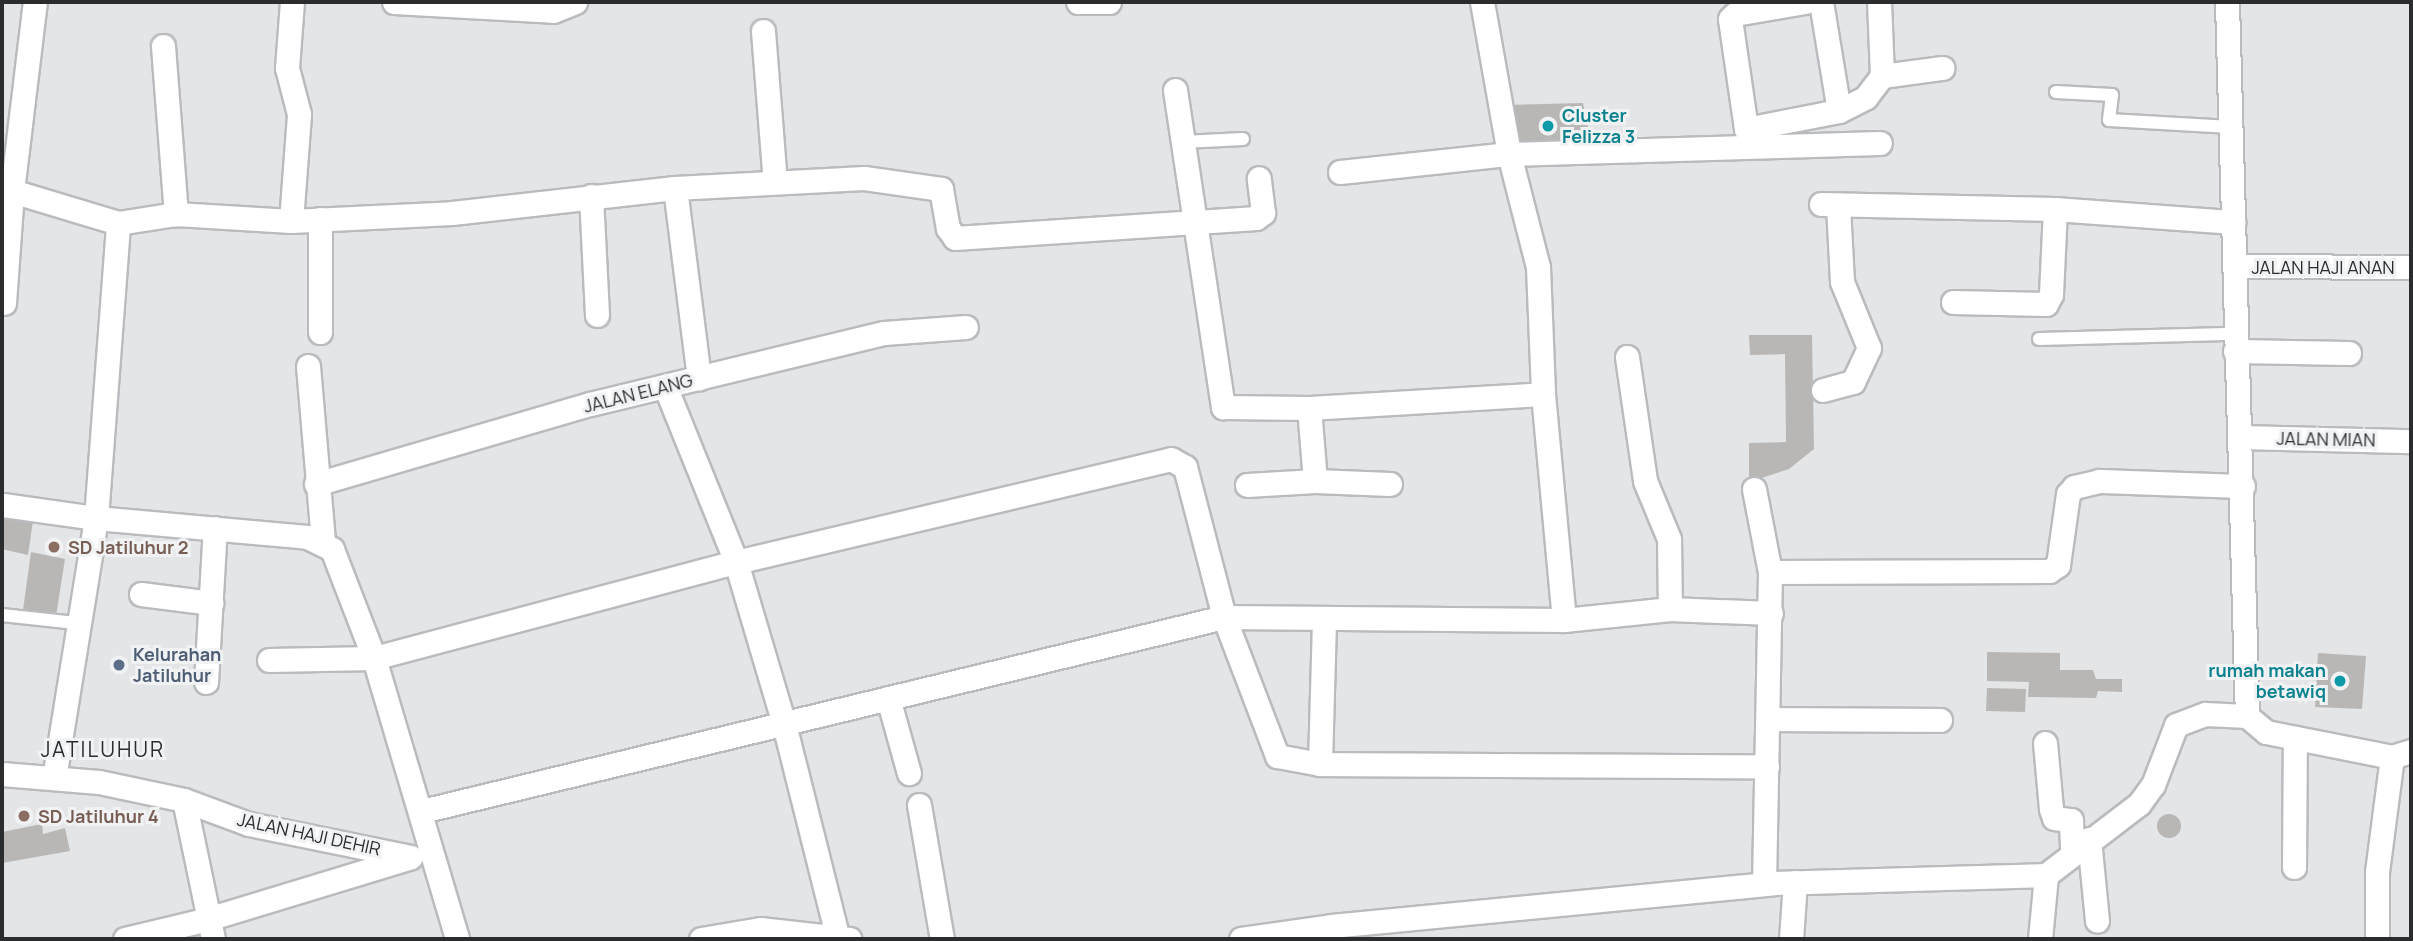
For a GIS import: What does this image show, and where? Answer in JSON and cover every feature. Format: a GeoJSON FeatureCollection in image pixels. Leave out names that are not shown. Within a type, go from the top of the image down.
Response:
{"type":"FeatureCollection","features":[{"type":"Feature","properties":{"kind":"street"},"geometry":{"type":"LineString","coordinates":[[4,303],[12,191],[35,2]]}},
{"type":"Feature","properties":{"kind":"street"},"geometry":{"type":"LineString","coordinates":[[291,220],[299,114],[287,68],[292,2]]}},
{"type":"Feature","properties":{"kind":"street"},"geometry":{"type":"LineString","coordinates":[[394,2],[553,11],[575,2]]}},
{"type":"Feature","properties":{"kind":"street"},"geometry":{"type":"LineString","coordinates":[[1077,2],[1109,2]]}},
{"type":"Feature","properties":{"kind":"street"},"geometry":{"type":"LineString","coordinates":[[1482,2],[1509,155],[1538,267],[1543,394],[1564,620]]}},
{"type":"Feature","properties":{"kind":"street"},"geometry":{"type":"LineString","coordinates":[[1805,2],[1735,14],[1730,19],[1743,125],[1753,130],[1834,112],[1866,97],[1882,76],[1879,2]]}},
{"type":"Feature","properties":{"kind":"street"},"geometry":{"type":"LineString","coordinates":[[1821,2],[1834,112]]}},
{"type":"Feature","properties":{"kind":"street"},"geometry":{"type":"LineString","coordinates":[[2227,2],[2236,266],[2235,343],[2244,486],[2247,716]]}},
{"type":"Feature","properties":{"kind":"street"},"geometry":{"type":"LineString","coordinates":[[763,31],[775,182]]}},
{"type":"Feature","properties":{"kind":"street"},"geometry":{"type":"LineString","coordinates":[[163,46],[176,214]]}},
{"type":"Feature","properties":{"kind":"street"},"geometry":{"type":"LineString","coordinates":[[1882,76],[1941,68]]}},
{"type":"Feature","properties":{"kind":"street"},"geometry":{"type":"LineString","coordinates":[[1175,90],[1221,404],[1309,408],[1543,394]]}},
{"type":"Feature","properties":{"kind":"street"},"geometry":{"type":"LineString","coordinates":[[1340,172],[1509,155],[1880,143]]}},
{"type":"Feature","properties":{"kind":"street"},"geometry":{"type":"LineString","coordinates":[[12,191],[118,223],[176,214],[291,220],[452,213],[675,187],[864,178],[931,185],[941,189],[948,228],[955,238],[1261,217],[1259,178]]}},
{"type":"Feature","properties":{"kind":"street"},"geometry":{"type":"LineString","coordinates":[[675,187],[699,378]]}},
{"type":"Feature","properties":{"kind":"street"},"geometry":{"type":"LineString","coordinates":[[591,197],[597,315]]}},
{"type":"Feature","properties":{"kind":"street"},"geometry":{"type":"LineString","coordinates":[[1823,390],[1853,382],[1869,348],[1868,338],[1844,292],[1829,205],[2055,209],[2234,222]]}},
{"type":"Feature","properties":{"kind":"street"},"geometry":{"type":"LineString","coordinates":[[1953,302],[2046,304],[2051,294],[2055,209]]}},
{"type":"Feature","properties":{"kind":"street"},"geometry":{"type":"LineString","coordinates":[[320,219],[320,332]]}},
{"type":"Feature","properties":{"kind":"street"},"geometry":{"type":"LineString","coordinates":[[54,778],[76,623],[96,518],[118,223]]}},
{"type":"Feature","properties":{"kind":"street","name":"JALAN HAJI ANAN"},"geometry":{"type":"LineString","coordinates":[[2236,266],[2411,267]]}},
{"type":"Feature","properties":{"kind":"street","name":"JALAN ELANG"},"geometry":{"type":"LineString","coordinates":[[316,484],[665,386],[884,333],[966,327]]}},
{"type":"Feature","properties":{"kind":"street"},"geometry":{"type":"LineString","coordinates":[[2235,343],[2349,353]]}},
{"type":"Feature","properties":{"kind":"street"},"geometry":{"type":"LineString","coordinates":[[1627,357],[1646,481],[1669,539],[1670,610]]}},
{"type":"Feature","properties":{"kind":"street"},"geometry":{"type":"LineString","coordinates":[[308,366],[316,484],[323,541],[338,557],[374,658],[422,811],[422,855],[457,939]]}},
{"type":"Feature","properties":{"kind":"street"},"geometry":{"type":"LineString","coordinates":[[665,386],[736,562],[784,724],[838,939]]}},
{"type":"Feature","properties":{"kind":"street"},"geometry":{"type":"LineString","coordinates":[[1309,408],[1315,481]]}},
{"type":"Feature","properties":{"kind":"street","name":"JALAN MIAN"},"geometry":{"type":"LineString","coordinates":[[2242,437],[2411,441]]}},
{"type":"Feature","properties":{"kind":"street"},"geometry":{"type":"LineString","coordinates":[[269,660],[374,658],[736,562],[1171,459],[1185,467],[1224,617],[1277,756],[1320,764],[1767,766]]}},
{"type":"Feature","properties":{"kind":"street"},"geometry":{"type":"LineString","coordinates":[[1247,485],[1315,481],[1390,484]]}},
{"type":"Feature","properties":{"kind":"street"},"geometry":{"type":"LineString","coordinates":[[1770,572],[2049,571],[2058,565],[2068,494],[2074,487],[2099,481],[2244,486]]}},
{"type":"Feature","properties":{"kind":"street"},"geometry":{"type":"LineString","coordinates":[[1754,489],[1770,572],[1764,884]]}},
{"type":"Feature","properties":{"kind":"street"},"geometry":{"type":"LineString","coordinates":[[3,505],[96,518],[323,541]]}},
{"type":"Feature","properties":{"kind":"street"},"geometry":{"type":"LineString","coordinates":[[206,682],[215,528]]}},
{"type":"Feature","properties":{"kind":"street"},"geometry":{"type":"LineString","coordinates":[[141,594],[211,603]]}},
{"type":"Feature","properties":{"kind":"street"},"geometry":{"type":"LineString","coordinates":[[422,811],[1224,617],[1564,620],[1670,610],[1771,613]]}},
{"type":"Feature","properties":{"kind":"street"},"geometry":{"type":"LineString","coordinates":[[1320,764],[1324,619]]}},
{"type":"Feature","properties":{"kind":"street"},"geometry":{"type":"LineString","coordinates":[[888,698],[909,773]]}},
{"type":"Feature","properties":{"kind":"street"},"geometry":{"type":"LineString","coordinates":[[1241,939],[1331,926],[1764,884],[2046,875],[2080,846],[2139,803],[2153,785],[2176,725],[2204,714],[2247,716],[2266,732],[2402,754],[2377,872],[2377,939]]}},
{"type":"Feature","properties":{"kind":"street"},"geometry":{"type":"LineString","coordinates":[[1769,719],[1940,720]]}},
{"type":"Feature","properties":{"kind":"street"},"geometry":{"type":"LineString","coordinates":[[2294,867],[2295,738]]}},
{"type":"Feature","properties":{"kind":"street"},"geometry":{"type":"LineString","coordinates":[[2045,743],[2051,809],[2054,818],[2071,821],[2080,846],[2097,921]]}},
{"type":"Feature","properties":{"kind":"street","name":"JALAN HAJI DEHIR"},"geometry":{"type":"LineString","coordinates":[[2,775],[99,782],[184,800],[249,824],[422,855]]}},
{"type":"Feature","properties":{"kind":"street"},"geometry":{"type":"LineString","coordinates":[[184,800],[211,929]]}},
{"type":"Feature","properties":{"kind":"street"},"geometry":{"type":"LineString","coordinates":[[919,805],[942,939]]}},
{"type":"Feature","properties":{"kind":"street"},"geometry":{"type":"LineString","coordinates":[[125,939],[211,929],[422,855]]}},
{"type":"Feature","properties":{"kind":"street"},"geometry":{"type":"LineString","coordinates":[[2040,939],[2046,875]]}},
{"type":"Feature","properties":{"kind":"street"},"geometry":{"type":"LineString","coordinates":[[1791,939],[1796,882]]}},
{"type":"Feature","properties":{"kind":"street"},"geometry":{"type":"LineString","coordinates":[[701,939],[761,934],[849,939]]}},
{"type":"Feature","properties":{"kind":"lane"},"geometry":{"type":"LineString","coordinates":[[2056,92],[2112,95],[2109,120],[2231,127]]}},
{"type":"Feature","properties":{"kind":"lane"},"geometry":{"type":"LineString","coordinates":[[1183,142],[1243,139]]}},
{"type":"Feature","properties":{"kind":"lane"},"geometry":{"type":"LineString","coordinates":[[2039,339],[2235,343]]}},
{"type":"Feature","properties":{"kind":"lane"},"geometry":{"type":"LineString","coordinates":[[2,615],[76,623]]}},
{"type":"Feature","properties":{"kind":"building","name":"Cluster Felizza 3"},"geometry":{"type":"Polygon","coordinates":[[[1583,103],[1592,148],[1511,152],[1508,105],[1583,103]]]}},
{"type":"Feature","properties":{"kind":"building"},"geometry":{"type":"Polygon","coordinates":[[[1749,335],[1812,335],[1814,449],[1789,469],[1749,482],[1749,443],[1786,442],[1785,354],[1750,355],[1749,335]]]}},
{"type":"Feature","properties":{"kind":"building"},"geometry":{"type":"Polygon","coordinates":[[[2,514],[33,521],[28,555],[2,549],[2,514]]]}},
{"type":"Feature","properties":{"kind":"building","name":"SD Jatiluhur 2"},"geometry":{"type":"Polygon","coordinates":[[[31,552],[65,559],[56,616],[23,610],[31,552]]]}},
{"type":"Feature","properties":{"kind":"building"},"geometry":{"type":"Polygon","coordinates":[[[1987,652],[2060,653],[2060,670],[2093,670],[2096,679],[2122,679],[2122,692],[2098,691],[2096,698],[2028,697],[2029,682],[1987,681],[1987,652]]]}},
{"type":"Feature","properties":{"kind":"building","name":"rumah makan betawiq"},"geometry":{"type":"Polygon","coordinates":[[[2318,653],[2366,656],[2362,709],[2315,707],[2318,653]]]}},
{"type":"Feature","properties":{"kind":"building"},"geometry":{"type":"Polygon","coordinates":[[[1987,688],[2026,689],[2025,712],[1986,711],[1987,688]]]}},
{"type":"Feature","properties":{"kind":"building"},"geometry":{"type":"Polygon","coordinates":[[[2169,814],[2180,821],[2181,826],[2174,837],[2169,838],[2158,831],[2157,826],[2164,815],[2169,814]]]}},
{"type":"Feature","properties":{"kind":"building","name":"SD Jatiluhur 4"},"geometry":{"type":"Polygon","coordinates":[[[42,824],[43,834],[65,828],[70,851],[2,863],[2,832],[42,824]]]}},
{"type":"Feature","properties":{"kind":"place","name":"Cluster Felizza 3"},"geometry":{"type":"Point","coordinates":[1548,126]}},
{"type":"Feature","properties":{"kind":"place","name":"SD Jatiluhur 2"},"geometry":{"type":"Point","coordinates":[54,547]}},
{"type":"Feature","properties":{"kind":"place","name":"Kelurahan Jatiluhur"},"geometry":{"type":"Point","coordinates":[119,665]}},
{"type":"Feature","properties":{"kind":"place","name":"rumah makan betawiq"},"geometry":{"type":"Point","coordinates":[2340,681]}},
{"type":"Feature","properties":{"kind":"place","name":"SD Jatiluhur 4"},"geometry":{"type":"Point","coordinates":[24,816]}},
{"type":"Feature","properties":{"kind":"district","name":"JATILUHUR"},"geometry":{"type":"Point","coordinates":[103,749]}}]}
